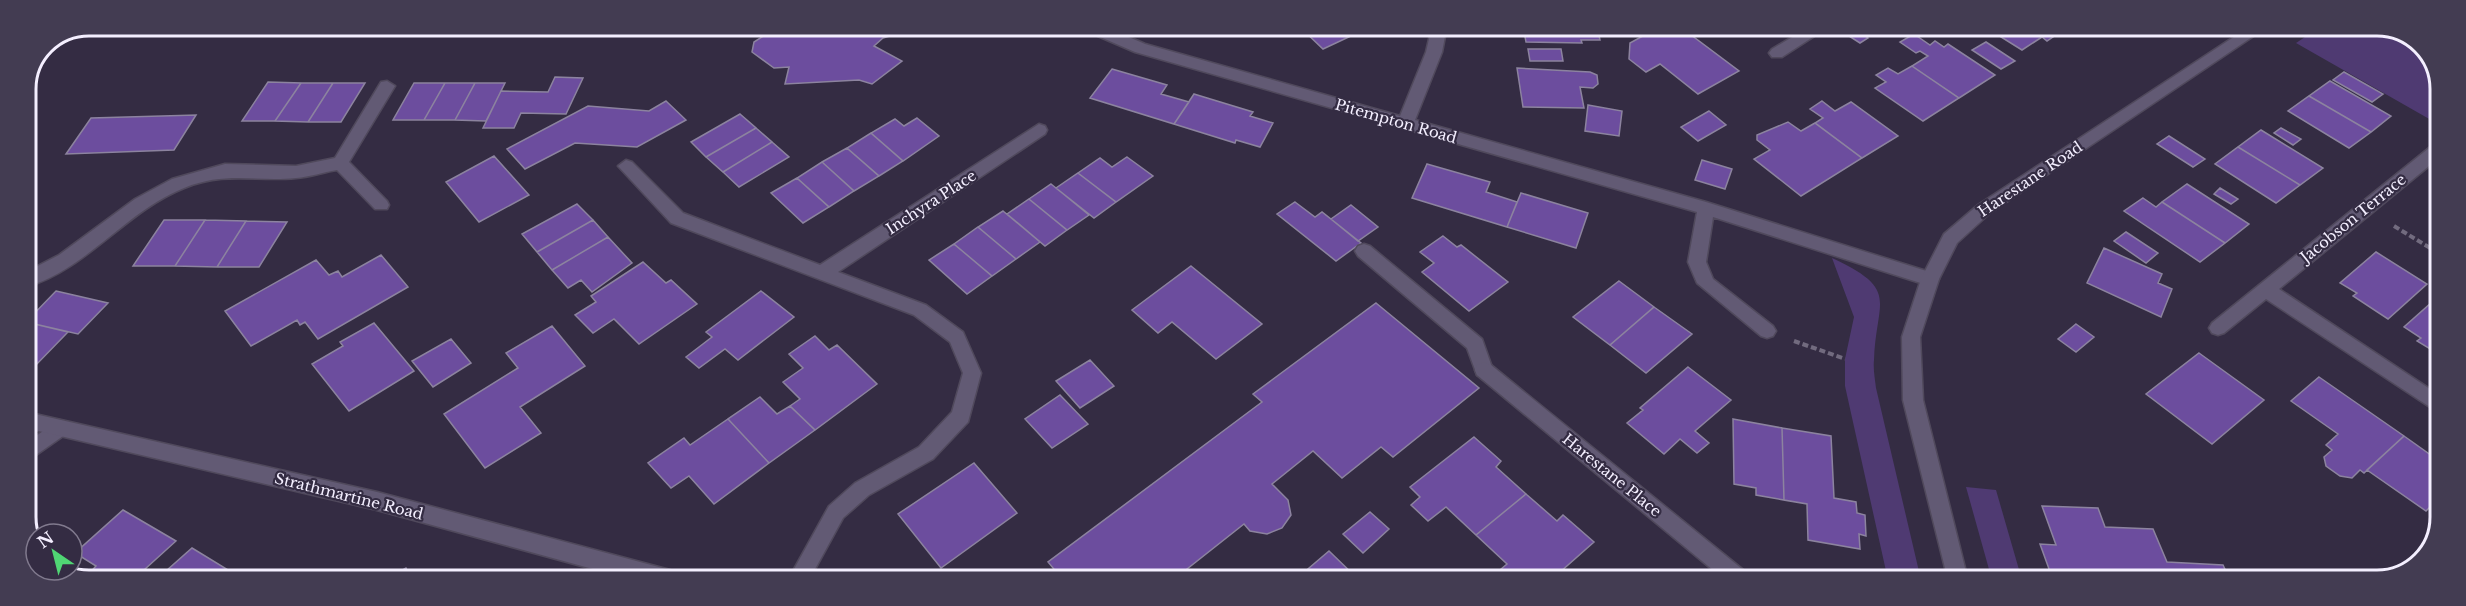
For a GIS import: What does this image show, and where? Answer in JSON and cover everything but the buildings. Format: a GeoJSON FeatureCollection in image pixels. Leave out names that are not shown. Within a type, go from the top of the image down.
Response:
{"type":"FeatureCollection","features":[{"type":"Feature","properties":{"kind":"street","name":"Pitempton Road"},"geometry":{"type":"LineString","coordinates":[[1112,36],[1140,48],[1706,208],[1930,279]]}},
{"type":"Feature","properties":{"kind":"street"},"geometry":{"type":"LineString","coordinates":[[1405,124],[1434,52],[1438,36]]}},
{"type":"Feature","properties":{"kind":"street"},"geometry":{"type":"LineString","coordinates":[[1777,53],[1807,36]]}},
{"type":"Feature","properties":{"kind":"street","name":"Harestane Road"},"geometry":{"type":"LineString","coordinates":[[1956,570],[1913,399],[1911,337],[1930,279],[1950,239],[1984,209],[2245,36]]}},
{"type":"Feature","properties":{"kind":"street"},"geometry":{"type":"LineString","coordinates":[[36,275],[65,260],[141,202],[178,183],[225,170],[296,172],[340,163],[387,86]]}},
{"type":"Feature","properties":{"kind":"street","name":"Inchyra Place"},"geometry":{"type":"LineString","coordinates":[[822,273],[1039,130]]}},
{"type":"Feature","properties":{"kind":"street","name":"Jacobson Terrace"},"geometry":{"type":"LineString","coordinates":[[2218,328],[2430,156]]}},
{"type":"Feature","properties":{"kind":"street"},"geometry":{"type":"LineString","coordinates":[[340,163],[381,205]]}},
{"type":"Feature","properties":{"kind":"street"},"geometry":{"type":"LineString","coordinates":[[626,165],[677,218],[920,310],[957,337],[972,373],[961,416],[926,453],[862,489],[836,512],[804,570]]}},
{"type":"Feature","properties":{"kind":"street"},"geometry":{"type":"LineString","coordinates":[[1706,208],[1697,262],[1706,283],[1767,331]]}},
{"type":"Feature","properties":{"kind":"street","name":"Harestane Place"},"geometry":{"type":"LineString","coordinates":[[1364,251],[1475,344],[1484,370],[1728,570]]}},
{"type":"Feature","properties":{"kind":"street"},"geometry":{"type":"LineString","coordinates":[[2265,289],[2430,399]]}},
{"type":"Feature","properties":{"kind":"street","name":"Strathmartine Road"},"geometry":{"type":"LineString","coordinates":[[36,422],[377,501],[633,570]]}},
{"type":"Feature","properties":{"kind":"street"},"geometry":{"type":"LineString","coordinates":[[36,446],[59,428]]}},
{"type":"Feature","properties":{"kind":"path"},"geometry":{"type":"LineString","coordinates":[[2366,208],[2430,248]]}},
{"type":"Feature","properties":{"kind":"path"},"geometry":{"type":"LineString","coordinates":[[1767,331],[1845,359]]}},
{"type":"Feature","properties":{"kind":"shaded area"},"geometry":{"type":"Polygon","coordinates":[[[2306,36],[2377,36],[2403,43],[2417,54],[2426,69],[2430,86],[2430,119],[2296,43],[2306,36]]]}},
{"type":"Feature","properties":{"kind":"shaded area"},"geometry":{"type":"Polygon","coordinates":[[[1832,258],[1868,279],[1880,298],[1874,374],[1919,570],[1886,570],[1845,386],[1845,359],[1854,317],[1832,258]]]}},
{"type":"Feature","properties":{"kind":"shaded area"},"geometry":{"type":"Polygon","coordinates":[[[1966,487],[1996,490],[2019,570],[1989,570],[1966,487]]]}}]}
